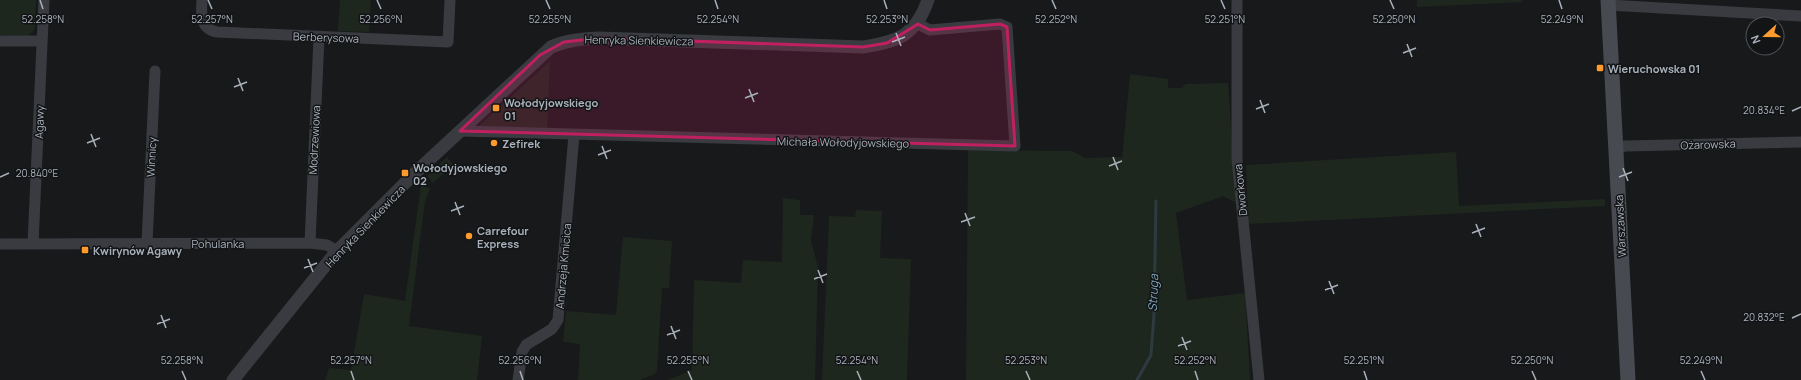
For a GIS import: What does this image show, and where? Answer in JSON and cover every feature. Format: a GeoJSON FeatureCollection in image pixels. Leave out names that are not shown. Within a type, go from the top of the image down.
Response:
{"type":"FeatureCollection","features":[{"type":"Feature","properties":{"kind":"main road","name":"Warszawska"},"geometry":{"type":"LineString","coordinates":[[1608,3],[1628,380]]}},
{"type":"Feature","properties":{"kind":"street","name":"Agawy"},"geometry":{"type":"LineString","coordinates":[[33,244],[44,0]]}},
{"type":"Feature","properties":{"kind":"street","name":"Berberysowa"},"geometry":{"type":"LineString","coordinates":[[202,0],[201,16],[205,27],[216,32],[448,42],[450,0]]}},
{"type":"Feature","properties":{"kind":"street"},"geometry":{"type":"LineString","coordinates":[[918,24],[928,0]]}},
{"type":"Feature","properties":{"kind":"street","name":"Dworkowa"},"geometry":{"type":"LineString","coordinates":[[1237,0],[1237,159],[1259,380]]}},
{"type":"Feature","properties":{"kind":"street"},"geometry":{"type":"LineString","coordinates":[[1608,3],[1801,16]]}},
{"type":"Feature","properties":{"kind":"street","name":"Henryka Sienkiewicza"},"geometry":{"type":"LineString","coordinates":[[233,380],[337,251],[460,131],[551,47],[578,39],[599,38],[863,46],[887,44],[907,33],[918,24]]}},
{"type":"Feature","properties":{"kind":"street","name":"Michała Wołodyjowskiego"},"geometry":{"type":"LineString","coordinates":[[460,131],[1015,146],[1007,27],[1000,24],[930,30],[918,24]]}},
{"type":"Feature","properties":{"kind":"street","name":"Modrzewiowa"},"geometry":{"type":"LineString","coordinates":[[310,243],[319,37]]}},
{"type":"Feature","properties":{"kind":"street"},"geometry":{"type":"LineString","coordinates":[[0,41],[42,41]]}},
{"type":"Feature","properties":{"kind":"street","name":"Winnicy"},"geometry":{"type":"LineString","coordinates":[[147,243],[155,71]]}},
{"type":"Feature","properties":{"kind":"street","name":"Andrzeja Kmicica"},"geometry":{"type":"LineString","coordinates":[[518,380],[522,352],[526,345],[552,329],[558,320],[574,135]]}},
{"type":"Feature","properties":{"kind":"street","name":"Ożarowska"},"geometry":{"type":"LineString","coordinates":[[1616,149],[1625,146],[1801,142]]}},
{"type":"Feature","properties":{"kind":"street","name":"Pohulanka"},"geometry":{"type":"LineString","coordinates":[[0,244],[310,243],[327,245],[337,251]]}},
{"type":"Feature","properties":{"kind":"highlighted area"},"geometry":{"type":"Polygon","coordinates":[[[918,24],[930,30],[1000,24],[1007,27],[1015,146],[460,131],[540,55],[564,42],[599,38],[863,47],[887,43],[918,24]]]}},
{"type":"Feature","properties":{"kind":"shaded area"},"geometry":{"type":"Polygon","coordinates":[[[0,0],[36,0],[35,29],[28,36],[0,35],[0,0]]]}},
{"type":"Feature","properties":{"kind":"shaded area"},"geometry":{"type":"Polygon","coordinates":[[[340,0],[371,0],[369,32],[338,31],[340,0]]]}},
{"type":"Feature","properties":{"kind":"shaded area"},"geometry":{"type":"Polygon","coordinates":[[[1417,0],[1521,0],[1524,2],[1417,7],[1417,0]]]}},
{"type":"Feature","properties":{"kind":"shaded area"},"geometry":{"type":"Polygon","coordinates":[[[550,61],[547,130],[481,128],[479,126],[550,61]]]}},
{"type":"Feature","properties":{"kind":"shaded area"},"geometry":{"type":"Polygon","coordinates":[[[1130,74],[1168,79],[1168,88],[1182,88],[1186,84],[1228,83],[1236,203],[1223,196],[1176,213],[1187,300],[1245,293],[1250,380],[966,380],[968,150],[1072,151],[1085,158],[1122,157],[1130,74]]]}},
{"type":"Feature","properties":{"kind":"shaded area"},"geometry":{"type":"Polygon","coordinates":[[[1456,152],[1459,206],[1605,199],[1605,206],[1248,224],[1246,165],[1456,152]]]}},
{"type":"Feature","properties":{"kind":"shaded area"},"geometry":{"type":"Polygon","coordinates":[[[447,157],[453,165],[433,183],[427,176],[447,157]]]}},
{"type":"Feature","properties":{"kind":"shaded area"},"geometry":{"type":"Polygon","coordinates":[[[421,185],[430,189],[425,201],[409,326],[482,336],[477,380],[325,380],[329,368],[351,370],[364,294],[405,301],[421,185]]]}},
{"type":"Feature","properties":{"kind":"shaded area"},"geometry":{"type":"Polygon","coordinates":[[[783,198],[800,200],[800,215],[814,215],[811,241],[818,267],[815,380],[668,380],[692,370],[694,280],[741,283],[743,260],[782,262],[783,198]]]}},
{"type":"Feature","properties":{"kind":"shaded area"},"geometry":{"type":"Polygon","coordinates":[[[856,210],[882,211],[880,258],[911,259],[907,380],[822,380],[829,216],[855,217],[856,210]]]}},
{"type":"Feature","properties":{"kind":"shaded area"},"geometry":{"type":"Polygon","coordinates":[[[623,237],[672,241],[669,288],[662,288],[657,370],[655,374],[640,380],[578,380],[580,344],[563,342],[566,311],[616,315],[623,237]]]}},
{"type":"Feature","properties":{"kind":"waterway","name":"Struga"},"geometry":{"type":"LineString","coordinates":[[1137,380],[1151,355],[1154,314],[1156,201]]}},
{"type":"Feature","properties":{"kind":"place","name":"Wieruchowska 01"},"geometry":{"type":"Point","coordinates":[1600,68]}},
{"type":"Feature","properties":{"kind":"place","name":"Wołodyjowskiego 01"},"geometry":{"type":"Point","coordinates":[496,108]}},
{"type":"Feature","properties":{"kind":"place","name":"Zefirek"},"geometry":{"type":"Point","coordinates":[494,143]}},
{"type":"Feature","properties":{"kind":"place","name":"Wołodyjowskiego 02"},"geometry":{"type":"Point","coordinates":[405,173]}},
{"type":"Feature","properties":{"kind":"place","name":"Carrefour Express"},"geometry":{"type":"Point","coordinates":[469,236]}},
{"type":"Feature","properties":{"kind":"place","name":"Kwirynów Agawy"},"geometry":{"type":"Point","coordinates":[85,250]}}]}
